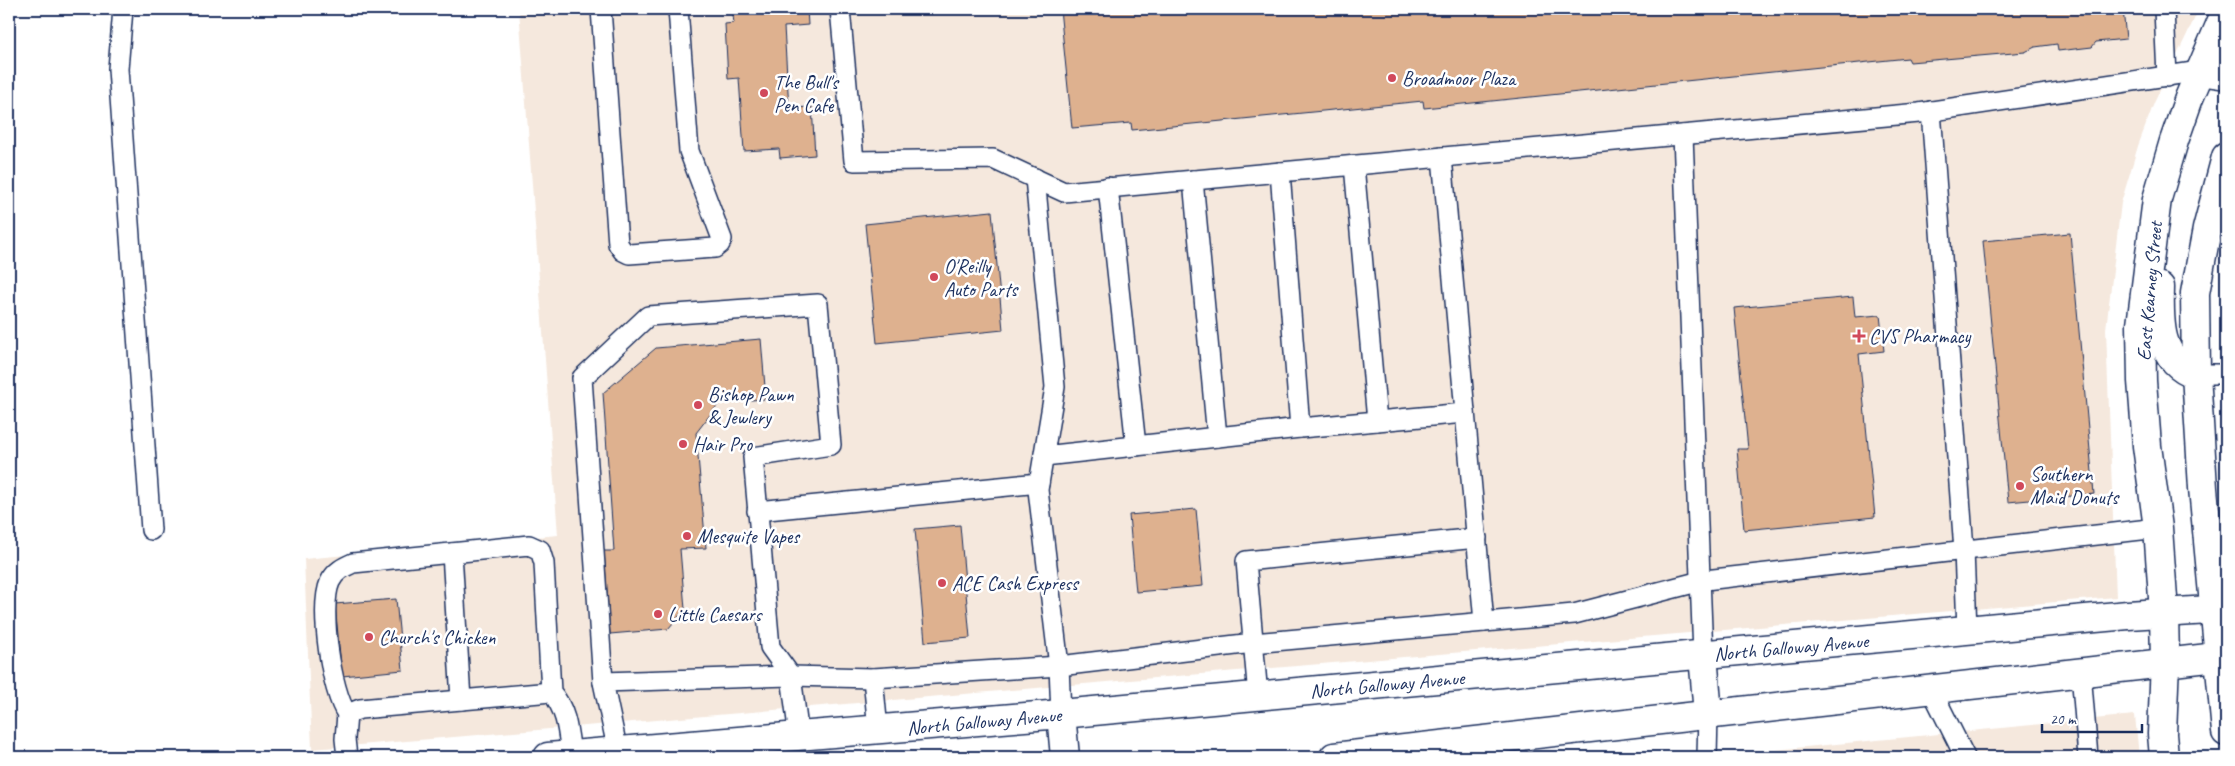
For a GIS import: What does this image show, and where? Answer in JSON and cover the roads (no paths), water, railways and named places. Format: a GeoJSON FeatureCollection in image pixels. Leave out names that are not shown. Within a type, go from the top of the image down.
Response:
{"type":"FeatureCollection","features":[{"type":"Feature","properties":{"kind":"main road","name":"East Kearney Street"},"geometry":{"type":"LineString","coordinates":[[2164,757],[2162,734],[2166,662],[2164,612],[2158,528],[2144,409],[2142,325],[2157,198],[2174,141],[2200,71],[2226,11]]}},
{"type":"Feature","properties":{"kind":"main road"},"geometry":{"type":"LineString","coordinates":[[2200,71],[2226,75]]}},
{"type":"Feature","properties":{"kind":"main road"},"geometry":{"type":"LineString","coordinates":[[2226,157],[2222,184],[2207,229],[2195,293],[2196,374],[2203,488],[2221,609],[2226,732]]}},
{"type":"Feature","properties":{"kind":"main road"},"geometry":{"type":"LineString","coordinates":[[2157,198],[2161,254],[2159,306],[2163,338],[2173,360],[2184,370],[2196,374]]}},
{"type":"Feature","properties":{"kind":"main road","name":"North Galloway Avenue"},"geometry":{"type":"LineString","coordinates":[[560,756],[618,754],[2164,612],[2221,609]]}},
{"type":"Feature","properties":{"kind":"main road"},"geometry":{"type":"LineString","coordinates":[[1703,655],[1708,714]]}},
{"type":"Feature","properties":{"kind":"main road"},"geometry":{"type":"LineString","coordinates":[[1334,757],[2223,656]]}},
{"type":"Feature","properties":{"kind":"main road"},"geometry":{"type":"LineString","coordinates":[[1061,714],[1065,757]]}},
{"type":"Feature","properties":{"kind":"lane"},"geometry":{"type":"LineString","coordinates":[[123,9],[118,69],[151,530]]}},
{"type":"Feature","properties":{"kind":"lane"},"geometry":{"type":"LineString","coordinates":[[601,9],[618,244],[623,251],[629,254],[715,248],[722,239],[689,151],[678,9]]}},
{"type":"Feature","properties":{"kind":"lane"},"geometry":{"type":"LineString","coordinates":[[840,9],[854,162],[993,159],[1064,192],[1931,111],[2200,71]]}},
{"type":"Feature","properties":{"kind":"lane"},"geometry":{"type":"LineString","coordinates":[[2164,9],[2167,76]]}},
{"type":"Feature","properties":{"kind":"lane"},"geometry":{"type":"LineString","coordinates":[[1931,111],[1964,550],[1967,630]]}},
{"type":"Feature","properties":{"kind":"lane"},"geometry":{"type":"LineString","coordinates":[[1683,135],[1703,655]]}},
{"type":"Feature","properties":{"kind":"lane"},"geometry":{"type":"LineString","coordinates":[[1442,157],[1484,622]]}},
{"type":"Feature","properties":{"kind":"lane"},"geometry":{"type":"LineString","coordinates":[[1354,165],[1377,421]]}},
{"type":"Feature","properties":{"kind":"lane"},"geometry":{"type":"LineString","coordinates":[[1280,172],[1300,428]]}},
{"type":"Feature","properties":{"kind":"lane"},"geometry":{"type":"LineString","coordinates":[[1035,178],[1055,387],[1038,490],[1059,666],[1061,714]]}},
{"type":"Feature","properties":{"kind":"lane"},"geometry":{"type":"LineString","coordinates":[[1193,180],[1217,437]]}},
{"type":"Feature","properties":{"kind":"lane"},"geometry":{"type":"LineString","coordinates":[[1108,187],[1136,446]]}},
{"type":"Feature","properties":{"kind":"lane"},"geometry":{"type":"LineString","coordinates":[[618,754],[604,682],[582,378],[648,316],[818,304],[831,445],[753,456],[770,647],[791,676],[799,736]]}},
{"type":"Feature","properties":{"kind":"lane"},"geometry":{"type":"LineString","coordinates":[[2196,374],[2226,374]]}},
{"type":"Feature","properties":{"kind":"lane"},"geometry":{"type":"LineString","coordinates":[[1044,456],[1300,428],[1465,413]]}},
{"type":"Feature","properties":{"kind":"lane"},"geometry":{"type":"LineString","coordinates":[[757,511],[1040,483]]}},
{"type":"Feature","properties":{"kind":"lane"},"geometry":{"type":"LineString","coordinates":[[604,682],[791,676],[873,678],[1059,666],[1253,643],[1574,614],[1699,581],[2158,528]]}},
{"type":"Feature","properties":{"kind":"lane"},"geometry":{"type":"LineString","coordinates":[[1258,696],[1246,561],[1477,538]]}},
{"type":"Feature","properties":{"kind":"lane"},"geometry":{"type":"LineString","coordinates":[[347,757],[345,739],[347,714],[336,692],[331,669],[326,602],[330,581],[340,569],[353,562],[529,545],[540,550],[544,563],[551,692],[560,702],[565,718],[560,756]]}},
{"type":"Feature","properties":{"kind":"lane"},"geometry":{"type":"LineString","coordinates":[[452,553],[461,700]]}},
{"type":"Feature","properties":{"kind":"lane"},"geometry":{"type":"LineString","coordinates":[[2080,672],[2088,757]]}},
{"type":"Feature","properties":{"kind":"lane"},"geometry":{"type":"LineString","coordinates":[[873,678],[878,730]]}},
{"type":"Feature","properties":{"kind":"lane"},"geometry":{"type":"LineString","coordinates":[[1932,689],[1966,757]]}},
{"type":"Feature","properties":{"kind":"lane"},"geometry":{"type":"LineString","coordinates":[[347,714],[360,709],[551,692]]}},
{"type":"Feature","properties":{"kind":"lane"},"geometry":{"type":"LineString","coordinates":[[1707,757],[1708,714]]}},
{"type":"Feature","properties":{"kind":"place","name":"Broadmoor Plaza"},"geometry":{"type":"Point","coordinates":[1392,78]}},
{"type":"Feature","properties":{"kind":"place","name":"The Bull's Pen Cafe"},"geometry":{"type":"Point","coordinates":[764,93]}},
{"type":"Feature","properties":{"kind":"place","name":"O'Reilly Auto Parts"},"geometry":{"type":"Point","coordinates":[934,277]}},
{"type":"Feature","properties":{"kind":"place","name":"CVS Pharmacy"},"geometry":{"type":"Point","coordinates":[1859,336]}},
{"type":"Feature","properties":{"kind":"place","name":"Bishop Pawn & Jewlery"},"geometry":{"type":"Point","coordinates":[698,405]}},
{"type":"Feature","properties":{"kind":"place","name":"Hair Pro"},"geometry":{"type":"Point","coordinates":[683,444]}},
{"type":"Feature","properties":{"kind":"place","name":"Southern Maid Donuts"},"geometry":{"type":"Point","coordinates":[2020,486]}},
{"type":"Feature","properties":{"kind":"place","name":"Mesquite Vapes"},"geometry":{"type":"Point","coordinates":[687,536]}},
{"type":"Feature","properties":{"kind":"place","name":"ACE Cash Express"},"geometry":{"type":"Point","coordinates":[942,583]}},
{"type":"Feature","properties":{"kind":"place","name":"Little Caesars"},"geometry":{"type":"Point","coordinates":[658,614]}},
{"type":"Feature","properties":{"kind":"place","name":"Church's Chicken"},"geometry":{"type":"Point","coordinates":[369,637]}}]}
